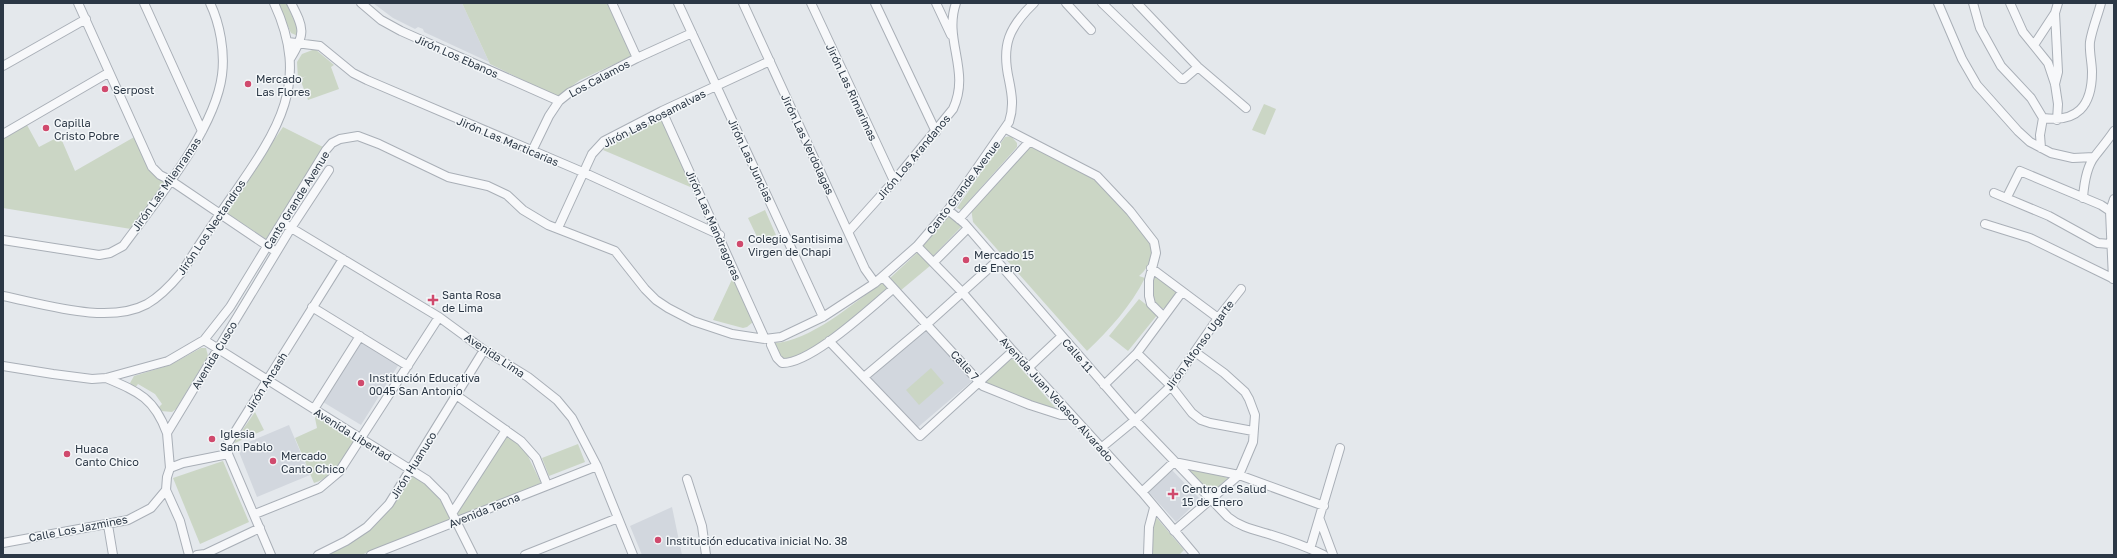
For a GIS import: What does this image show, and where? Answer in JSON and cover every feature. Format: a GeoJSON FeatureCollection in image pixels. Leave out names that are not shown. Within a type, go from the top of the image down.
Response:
{"type":"FeatureCollection","features":[{"type":"Feature","properties":{"kind":"street"},"geometry":{"type":"LineString","coordinates":[[78,3],[108,73],[152,167],[160,175],[220,213],[276,252]]}},
{"type":"Feature","properties":{"kind":"street"},"geometry":{"type":"LineString","coordinates":[[144,3],[202,131]]}},
{"type":"Feature","properties":{"kind":"street","name":"Jirón Las Milenramas"},"geometry":{"type":"LineString","coordinates":[[3,240],[99,255],[110,253],[123,246],[170,180],[202,131],[213,107],[222,75],[222,46],[210,3]]}},
{"type":"Feature","properties":{"kind":"street","name":"Jirón Los Nectandros"},"geometry":{"type":"LineString","coordinates":[[3,296],[87,312],[107,313],[136,308],[147,304],[169,287],[181,273],[220,213],[266,148],[278,124],[287,95],[290,59],[288,42],[274,3]]}},
{"type":"Feature","properties":{"kind":"street"},"geometry":{"type":"LineString","coordinates":[[290,59],[300,44],[303,32],[302,24],[291,3]]}},
{"type":"Feature","properties":{"kind":"street","name":"Jirón Los Ebanos"},"geometry":{"type":"LineString","coordinates":[[361,3],[381,20],[401,31],[559,101]]}},
{"type":"Feature","properties":{"kind":"street"},"geometry":{"type":"LineString","coordinates":[[612,3],[637,58]]}},
{"type":"Feature","properties":{"kind":"street","name":"Jirón Las Juncias"},"geometry":{"type":"LineString","coordinates":[[678,3],[823,317]]}},
{"type":"Feature","properties":{"kind":"street","name":"Jirón Las Verdolagas"},"geometry":{"type":"LineString","coordinates":[[743,3],[849,231],[865,269],[876,283]]}},
{"type":"Feature","properties":{"kind":"street","name":"Jirón Las Rimarimas"},"geometry":{"type":"LineString","coordinates":[[811,3],[894,181]]}},
{"type":"Feature","properties":{"kind":"street"},"geometry":{"type":"LineString","coordinates":[[875,3],[936,132]]}},
{"type":"Feature","properties":{"kind":"street"},"geometry":{"type":"LineString","coordinates":[[936,3],[953,39]]}},
{"type":"Feature","properties":{"kind":"street","name":"Jirón Los Arandanos"},"geometry":{"type":"LineString","coordinates":[[849,231],[894,181],[953,110],[958,98],[960,76],[953,39],[953,17],[956,3]]}},
{"type":"Feature","properties":{"kind":"street","name":"Canto Grande Avenue"},"geometry":{"type":"LineString","coordinates":[[3,366],[92,379],[106,378],[131,373],[168,361],[204,340],[230,307],[329,147],[340,139],[358,136],[379,144],[448,176],[499,190],[535,218],[615,251],[656,300],[682,316],[732,334],[768,342],[823,317],[876,283],[917,246],[948,210],[1006,129],[1013,107],[1006,69],[1006,47],[1014,25],[1034,3]]}},
{"type":"Feature","properties":{"kind":"street"},"geometry":{"type":"LineString","coordinates":[[1066,3],[1091,30]]}},
{"type":"Feature","properties":{"kind":"street"},"geometry":{"type":"LineString","coordinates":[[1102,3],[1181,79],[1184,80],[1198,67]]}},
{"type":"Feature","properties":{"kind":"street"},"geometry":{"type":"LineString","coordinates":[[1137,3],[1198,67],[1246,108]]}},
{"type":"Feature","properties":{"kind":"street"},"geometry":{"type":"LineString","coordinates":[[1938,3],[1960,53],[1977,85],[2018,131],[2030,142],[2062,156],[2084,158],[2094,157]]}},
{"type":"Feature","properties":{"kind":"street"},"geometry":{"type":"LineString","coordinates":[[1973,3],[1980,28],[2001,66],[2031,98],[2043,118],[2040,135],[2041,148]]}},
{"type":"Feature","properties":{"kind":"street"},"geometry":{"type":"LineString","coordinates":[[2010,3],[2023,32],[2048,63],[2055,84],[2058,104],[2057,120]]}},
{"type":"Feature","properties":{"kind":"street"},"geometry":{"type":"LineString","coordinates":[[2034,45],[2055,13],[2058,3]]}},
{"type":"Feature","properties":{"kind":"street"},"geometry":{"type":"LineString","coordinates":[[2043,118],[2065,120],[2079,112],[2088,97],[2092,85],[2090,42],[2102,3]]}},
{"type":"Feature","properties":{"kind":"street"},"geometry":{"type":"LineString","coordinates":[[2055,13],[2058,72],[2055,84]]}},
{"type":"Feature","properties":{"kind":"street"},"geometry":{"type":"LineString","coordinates":[[3,66],[86,19]]}},
{"type":"Feature","properties":{"kind":"street","name":"Los Calamos"},"geometry":{"type":"LineString","coordinates":[[532,151],[542,127],[559,101],[585,83],[692,33]]}},
{"type":"Feature","properties":{"kind":"street","name":"Jirón Las Marticarias"},"geometry":{"type":"LineString","coordinates":[[288,42],[320,46],[353,73],[367,80],[585,173],[720,235]]}},
{"type":"Feature","properties":{"kind":"street","name":"Jirón Las Rosamalvas"},"geometry":{"type":"LineString","coordinates":[[558,228],[585,173],[592,154],[604,140],[662,111],[770,61]]}},
{"type":"Feature","properties":{"kind":"street"},"geometry":{"type":"LineString","coordinates":[[3,134],[108,73]]}},
{"type":"Feature","properties":{"kind":"street","name":"Jirón Las Mandragoras"},"geometry":{"type":"LineString","coordinates":[[662,111],[768,342],[778,360],[788,363],[797,360],[830,341],[894,289]]}},
{"type":"Feature","properties":{"kind":"street"},"geometry":{"type":"LineString","coordinates":[[1006,129],[1097,176],[1110,188],[1154,242],[1156,253],[1151,268],[1149,296],[1151,304],[1163,316]]}},
{"type":"Feature","properties":{"kind":"street"},"geometry":{"type":"LineString","coordinates":[[2083,198],[2084,182],[2094,157],[2107,143],[2114,131]]}},
{"type":"Feature","properties":{"kind":"street"},"geometry":{"type":"LineString","coordinates":[[959,219],[1029,142]]}},
{"type":"Feature","properties":{"kind":"street","name":"Avenida Cusco"},"geometry":{"type":"LineString","coordinates":[[167,433],[276,252],[329,170]]}},
{"type":"Feature","properties":{"kind":"street"},"geometry":{"type":"LineString","coordinates":[[2007,198],[2020,171],[2101,205],[2110,211]]}},
{"type":"Feature","properties":{"kind":"street"},"geometry":{"type":"LineString","coordinates":[[1994,193],[2049,216],[2098,243],[2110,244]]}},
{"type":"Feature","properties":{"kind":"street"},"geometry":{"type":"LineString","coordinates":[[2113,279],[2110,244],[2110,211],[2114,199]]}},
{"type":"Feature","properties":{"kind":"street","name":"Calle 11"},"geometry":{"type":"LineString","coordinates":[[948,210],[968,228],[1135,420],[1174,462],[1235,523],[1249,529],[1310,548],[1324,555]]}},
{"type":"Feature","properties":{"kind":"street","name":"Avenida Lima"},"geometry":{"type":"LineString","coordinates":[[283,222],[439,316],[484,350],[528,378],[557,400],[572,418],[597,466],[633,555]]}},
{"type":"Feature","properties":{"kind":"street"},"geometry":{"type":"LineString","coordinates":[[1985,224],[2030,238],[2113,279]]}},
{"type":"Feature","properties":{"kind":"street"},"geometry":{"type":"LineString","coordinates":[[934,262],[968,228]]}},
{"type":"Feature","properties":{"kind":"street","name":"Avenida Juan Velasco Alvarado"},"geometry":{"type":"LineString","coordinates":[[917,246],[962,292],[1012,351],[1142,492],[1190,553]]}},
{"type":"Feature","properties":{"kind":"street","name":"Jirón Ancash"},"geometry":{"type":"LineString","coordinates":[[228,454],[229,440],[343,259]]}},
{"type":"Feature","properties":{"kind":"street"},"geometry":{"type":"LineString","coordinates":[[864,377],[927,324],[996,261]]}},
{"type":"Feature","properties":{"kind":"street"},"geometry":{"type":"LineString","coordinates":[[1151,268],[1218,318]]}},
{"type":"Feature","properties":{"kind":"street","name":"Calle 7"},"geometry":{"type":"LineString","coordinates":[[883,277],[983,386],[1030,405],[1061,415],[1071,415]]}},
{"type":"Feature","properties":{"kind":"street","name":"Jirón Alfonso Ugarte"},"geometry":{"type":"LineString","coordinates":[[1101,448],[1135,420],[1171,386],[1218,318],[1241,289]]}},
{"type":"Feature","properties":{"kind":"street"},"geometry":{"type":"LineString","coordinates":[[1104,385],[1137,353],[1182,292]]}},
{"type":"Feature","properties":{"kind":"street"},"geometry":{"type":"LineString","coordinates":[[312,307],[408,366]]}},
{"type":"Feature","properties":{"kind":"street"},"geometry":{"type":"LineString","coordinates":[[255,514],[320,488],[331,480],[347,462],[439,316]]}},
{"type":"Feature","properties":{"kind":"street"},"geometry":{"type":"LineString","coordinates":[[314,409],[360,336]]}},
{"type":"Feature","properties":{"kind":"street"},"geometry":{"type":"LineString","coordinates":[[1028,368],[1062,336]]}},
{"type":"Feature","properties":{"kind":"street","name":"Avenida Libertad"},"geometry":{"type":"LineString","coordinates":[[204,340],[411,470],[437,488],[453,512],[473,555]]}},
{"type":"Feature","properties":{"kind":"street"},"geometry":{"type":"LineString","coordinates":[[830,341],[920,436],[1012,351]]}},
{"type":"Feature","properties":{"kind":"street","name":"Jirón Huanuco"},"geometry":{"type":"LineString","coordinates":[[318,555],[346,541],[367,527],[389,504],[484,350]]}},
{"type":"Feature","properties":{"kind":"street"},"geometry":{"type":"LineString","coordinates":[[1174,531],[1211,498],[1239,476],[1253,442],[1254,411],[1245,392],[1224,374],[1194,352]]}},
{"type":"Feature","properties":{"kind":"street"},"geometry":{"type":"LineString","coordinates":[[1137,353],[1171,386],[1192,413],[1201,420],[1253,431]]}},
{"type":"Feature","properties":{"kind":"street"},"geometry":{"type":"LineString","coordinates":[[130,388],[129,380],[131,373]]}},
{"type":"Feature","properties":{"kind":"street"},"geometry":{"type":"LineString","coordinates":[[106,378],[130,388],[148,399],[155,408],[167,433],[170,468],[166,490],[180,520],[190,555]]}},
{"type":"Feature","properties":{"kind":"street"},"geometry":{"type":"LineString","coordinates":[[456,395],[521,441],[536,458],[547,485]]}},
{"type":"Feature","properties":{"kind":"street"},"geometry":{"type":"LineString","coordinates":[[453,512],[506,430]]}},
{"type":"Feature","properties":{"kind":"street"},"geometry":{"type":"LineString","coordinates":[[1310,548],[1320,520],[1340,448]]}},
{"type":"Feature","properties":{"kind":"street"},"geometry":{"type":"LineString","coordinates":[[170,468],[183,463],[228,454],[255,514],[271,555]]}},
{"type":"Feature","properties":{"kind":"street"},"geometry":{"type":"LineString","coordinates":[[1142,492],[1174,462],[1239,476],[1324,506]]}},
{"type":"Feature","properties":{"kind":"street","name":"Avenida Tacna"},"geometry":{"type":"LineString","coordinates":[[370,555],[597,466]]}},
{"type":"Feature","properties":{"kind":"street"},"geometry":{"type":"LineString","coordinates":[[687,479],[702,526],[706,555]]}},
{"type":"Feature","properties":{"kind":"street","name":"Calle Los Jazmines"},"geometry":{"type":"LineString","coordinates":[[3,543],[108,525],[141,514],[151,508],[166,490]]}},
{"type":"Feature","properties":{"kind":"street"},"geometry":{"type":"LineString","coordinates":[[1148,555],[1149,527],[1154,508]]}},
{"type":"Feature","properties":{"kind":"street"},"geometry":{"type":"LineString","coordinates":[[530,554],[618,518]]}},
{"type":"Feature","properties":{"kind":"street"},"geometry":{"type":"LineString","coordinates":[[1320,520],[1332,555]]}},
{"type":"Feature","properties":{"kind":"street"},"geometry":{"type":"LineString","coordinates":[[108,525],[113,555]]}},
{"type":"Feature","properties":{"kind":"street"},"geometry":{"type":"LineString","coordinates":[[196,555],[205,554],[260,528]]}},
{"type":"Feature","properties":{"kind":"shaded area"},"geometry":{"type":"Polygon","coordinates":[[[373,3],[462,3],[489,62],[424,32],[423,29],[418,27],[415,29],[393,18],[373,3]]]}},
{"type":"Feature","properties":{"kind":"shaded area"},"geometry":{"type":"Polygon","coordinates":[[[928,328],[972,378],[971,382],[917,428],[870,378],[928,328]]]}},
{"type":"Feature","properties":{"kind":"shaded area","name":"Institución Educativa 0045 San Antonio"},"geometry":{"type":"Polygon","coordinates":[[[361,339],[399,364],[361,425],[323,402],[361,339]]]}},
{"type":"Feature","properties":{"kind":"shaded area","name":"Mercado Canto Chico"},"geometry":{"type":"Polygon","coordinates":[[[289,425],[310,475],[257,497],[237,447],[289,425]]]}},
{"type":"Feature","properties":{"kind":"shaded area","name":"Centro de Salud 15 de Enero"},"geometry":{"type":"Polygon","coordinates":[[[1170,468],[1200,499],[1176,522],[1146,489],[1170,468]]]}},
{"type":"Feature","properties":{"kind":"shaded area","name":"Institución educativa inicial No. 38"},"geometry":{"type":"Polygon","coordinates":[[[672,507],[682,555],[642,555],[630,526],[672,507]]]}},
{"type":"Feature","properties":{"kind":"green space"},"geometry":{"type":"Polygon","coordinates":[[[277,3],[286,3],[299,31],[298,36],[291,33],[277,3]]]}},
{"type":"Feature","properties":{"kind":"green space"},"geometry":{"type":"Polygon","coordinates":[[[462,3],[607,3],[632,56],[580,80],[557,97],[490,64],[462,3]]]}},
{"type":"Feature","properties":{"kind":"green space"},"geometry":{"type":"Polygon","coordinates":[[[315,49],[334,65],[331,67],[339,89],[308,100],[300,79],[307,76],[298,79],[297,62],[302,54],[315,49]]]}},
{"type":"Feature","properties":{"kind":"green space"},"geometry":{"type":"Polygon","coordinates":[[[1264,104],[1276,109],[1265,135],[1252,130],[1264,104]]]}},
{"type":"Feature","properties":{"kind":"green space"},"geometry":{"type":"Polygon","coordinates":[[[662,119],[695,189],[603,150],[613,141],[662,119]]]}},
{"type":"Feature","properties":{"kind":"green space"},"geometry":{"type":"Polygon","coordinates":[[[27,125],[39,147],[60,136],[75,171],[136,136],[156,175],[164,182],[131,229],[3,208],[3,139],[27,125]]]}},
{"type":"Feature","properties":{"kind":"green space"},"geometry":{"type":"Polygon","coordinates":[[[283,127],[323,147],[266,239],[225,212],[283,127]]]}},
{"type":"Feature","properties":{"kind":"green space"},"geometry":{"type":"Polygon","coordinates":[[[1011,136],[1017,143],[1017,147],[961,210],[957,208],[1005,137],[1011,136]]]}},
{"type":"Feature","properties":{"kind":"green space"},"geometry":{"type":"Polygon","coordinates":[[[1028,147],[1035,148],[1061,158],[1092,175],[1123,206],[1150,238],[1152,254],[1149,264],[1139,276],[1145,278],[1119,317],[1087,351],[973,222],[971,208],[1028,147]]]}},
{"type":"Feature","properties":{"kind":"green space"},"geometry":{"type":"Polygon","coordinates":[[[765,210],[776,235],[760,243],[748,218],[765,210]]]}},
{"type":"Feature","properties":{"kind":"green space"},"geometry":{"type":"Polygon","coordinates":[[[950,215],[962,226],[933,256],[922,245],[950,215]]]}},
{"type":"Feature","properties":{"kind":"green space"},"geometry":{"type":"Polygon","coordinates":[[[918,252],[931,265],[900,291],[889,279],[918,252]]]}},
{"type":"Feature","properties":{"kind":"green space"},"geometry":{"type":"Polygon","coordinates":[[[1155,273],[1179,292],[1166,307],[1162,309],[1155,303],[1152,294],[1155,273]]]}},
{"type":"Feature","properties":{"kind":"green space"},"geometry":{"type":"Polygon","coordinates":[[[734,275],[753,318],[753,322],[747,327],[743,328],[713,320],[734,275]]]}},
{"type":"Feature","properties":{"kind":"green space"},"geometry":{"type":"Polygon","coordinates":[[[881,283],[885,283],[888,290],[822,342],[794,358],[783,361],[777,354],[774,343],[788,341],[816,329],[845,311],[881,283]]]}},
{"type":"Feature","properties":{"kind":"green space"},"geometry":{"type":"Polygon","coordinates":[[[1139,299],[1158,314],[1128,351],[1109,336],[1139,299]]]}},
{"type":"Feature","properties":{"kind":"green space"},"geometry":{"type":"Polygon","coordinates":[[[201,348],[206,348],[208,356],[176,409],[172,412],[161,411],[158,408],[162,404],[155,394],[138,384],[135,388],[130,383],[134,376],[170,365],[201,348]]]}},
{"type":"Feature","properties":{"kind":"green space"},"geometry":{"type":"Polygon","coordinates":[[[1011,357],[1061,414],[983,384],[1011,357]]]}},
{"type":"Feature","properties":{"kind":"green space"},"geometry":{"type":"Polygon","coordinates":[[[931,368],[944,383],[919,405],[906,390],[931,368]]]}},
{"type":"Feature","properties":{"kind":"green space"},"geometry":{"type":"Polygon","coordinates":[[[255,412],[264,430],[235,443],[234,442],[255,412]]]}},
{"type":"Feature","properties":{"kind":"green space"},"geometry":{"type":"Polygon","coordinates":[[[318,414],[356,437],[340,465],[322,480],[314,483],[295,438],[317,428],[315,418],[318,414]]]}},
{"type":"Feature","properties":{"kind":"green space"},"geometry":{"type":"Polygon","coordinates":[[[507,433],[526,452],[541,483],[459,517],[457,512],[507,433]]]}},
{"type":"Feature","properties":{"kind":"green space"},"geometry":{"type":"Polygon","coordinates":[[[578,444],[585,462],[549,476],[542,458],[578,444]]]}},
{"type":"Feature","properties":{"kind":"green space"},"geometry":{"type":"Polygon","coordinates":[[[223,461],[249,522],[200,544],[173,478],[223,461]]]}},
{"type":"Feature","properties":{"kind":"green space"},"geometry":{"type":"Polygon","coordinates":[[[1188,467],[1228,478],[1209,495],[1184,469],[1188,467]]]}},
{"type":"Feature","properties":{"kind":"green space"},"geometry":{"type":"Polygon","coordinates":[[[412,474],[435,494],[444,505],[451,519],[361,555],[327,555],[346,545],[412,474]]]}},
{"type":"Feature","properties":{"kind":"green space"},"geometry":{"type":"Polygon","coordinates":[[[1156,517],[1184,550],[1179,555],[1150,555],[1151,526],[1156,517]]]}},
{"type":"Feature","properties":{"kind":"place","name":"Mercado Las Flores"},"geometry":{"type":"Point","coordinates":[248,84]}},
{"type":"Feature","properties":{"kind":"place","name":"Serpost"},"geometry":{"type":"Point","coordinates":[105,89]}},
{"type":"Feature","properties":{"kind":"place","name":"Capilla Cristo Pobre"},"geometry":{"type":"Point","coordinates":[46,128]}},
{"type":"Feature","properties":{"kind":"place","name":"Colegio Santisima Virgen de Chapi"},"geometry":{"type":"Point","coordinates":[740,244]}},
{"type":"Feature","properties":{"kind":"place","name":"Mercado 15 de Enero"},"geometry":{"type":"Point","coordinates":[966,260]}},
{"type":"Feature","properties":{"kind":"place","name":"Santa Rosa de Lima"},"geometry":{"type":"Point","coordinates":[433,300]}},
{"type":"Feature","properties":{"kind":"place","name":"Institución Educativa 0045 San Antonio"},"geometry":{"type":"Point","coordinates":[361,383]}},
{"type":"Feature","properties":{"kind":"place","name":"Iglesia San Pablo"},"geometry":{"type":"Point","coordinates":[212,439]}},
{"type":"Feature","properties":{"kind":"place","name":"Huaca Canto Chico"},"geometry":{"type":"Point","coordinates":[67,454]}},
{"type":"Feature","properties":{"kind":"place","name":"Mercado Canto Chico"},"geometry":{"type":"Point","coordinates":[273,461]}},
{"type":"Feature","properties":{"kind":"place","name":"Centro de Salud 15 de Enero"},"geometry":{"type":"Point","coordinates":[1173,494]}},
{"type":"Feature","properties":{"kind":"place","name":"Institución educativa inicial No. 38"},"geometry":{"type":"Point","coordinates":[658,540]}}]}
